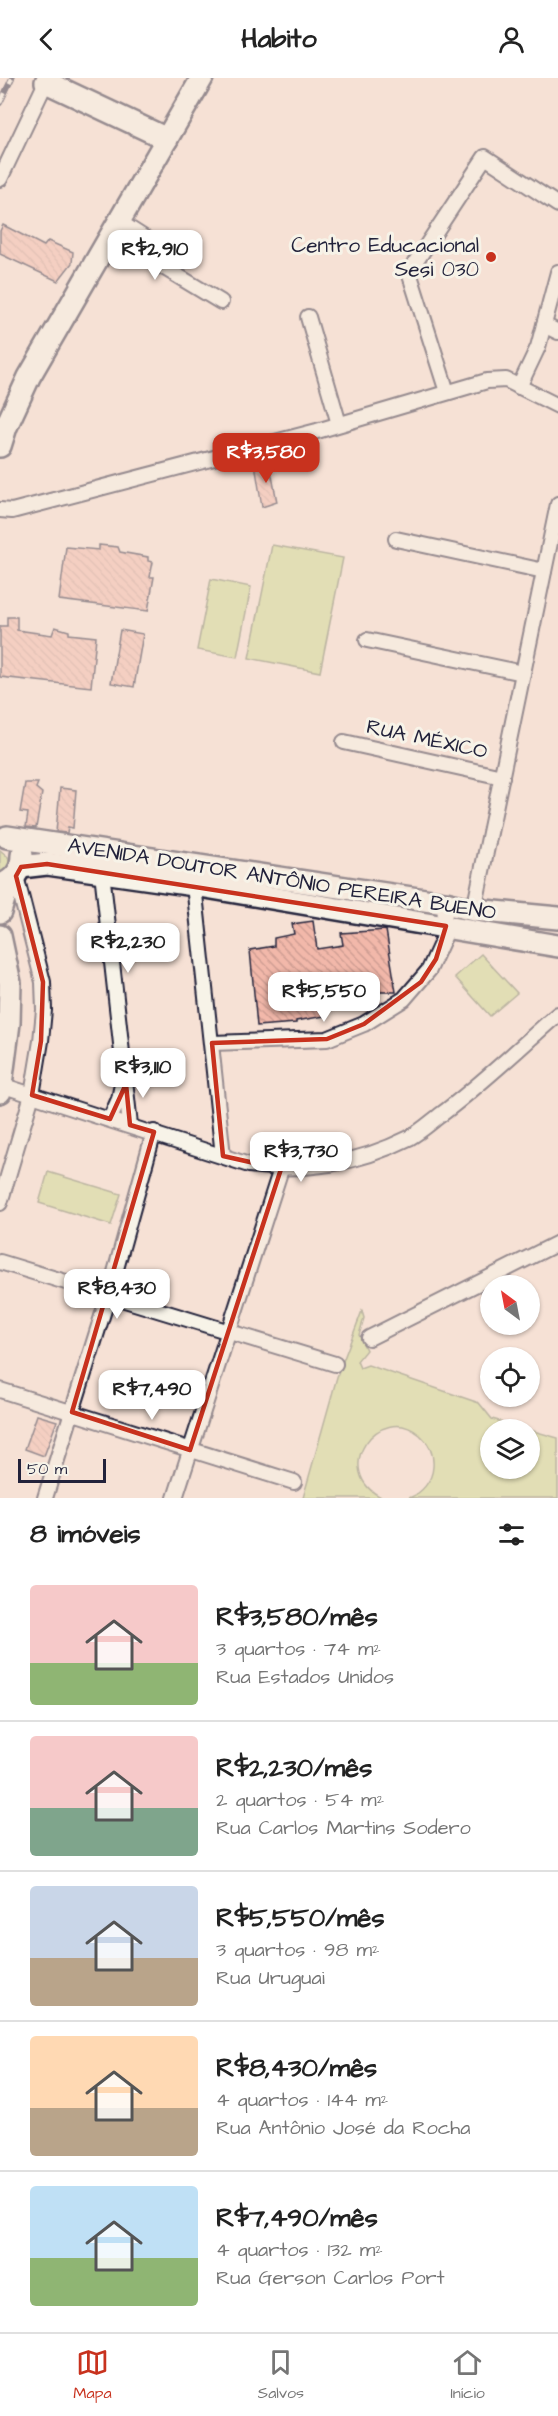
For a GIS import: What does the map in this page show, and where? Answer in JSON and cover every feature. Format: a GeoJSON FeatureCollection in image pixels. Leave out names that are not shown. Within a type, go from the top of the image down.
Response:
{"type":"FeatureCollection","features":[{"type":"Feature","properties":{"kind":"main road"},"geometry":{"type":"LineString","coordinates":[[0,446],[6,427],[29,377],[202,78]]}},
{"type":"Feature","properties":{"kind":"main road"},"geometry":{"type":"LineString","coordinates":[[47,80],[167,138]]}},
{"type":"Feature","properties":{"kind":"main road"},"geometry":{"type":"LineString","coordinates":[[0,912],[22,856],[16,844],[4,836]]}},
{"type":"Feature","properties":{"kind":"main road","name":"AVENIDA DOUTOR ANTÔNIO PEREIRA BUENO"},"geometry":{"type":"LineString","coordinates":[[4,836],[445,903],[474,910],[558,918]]}},
{"type":"Feature","properties":{"kind":"main road","name":"AVENIDA DOUTOR ANTÔNIO PEREIRA BUENO"},"geometry":{"type":"LineString","coordinates":[[12,878],[47,864],[194,885],[558,946]]}},
{"type":"Feature","properties":{"kind":"main road"},"geometry":{"type":"LineString","coordinates":[[1,944],[10,983],[9,1023],[1,1088]]}},
{"type":"Feature","properties":{"kind":"street"},"geometry":{"type":"LineString","coordinates":[[0,179],[47,80]]}},
{"type":"Feature","properties":{"kind":"street"},"geometry":{"type":"LineString","coordinates":[[447,392],[409,272],[484,157],[558,205]]}},
{"type":"Feature","properties":{"kind":"street"},"geometry":{"type":"LineString","coordinates":[[118,221],[154,244],[163,267],[221,302]]}},
{"type":"Feature","properties":{"kind":"street"},"geometry":{"type":"LineString","coordinates":[[519,387],[538,347],[558,273]]}},
{"type":"Feature","properties":{"kind":"street"},"geometry":{"type":"LineString","coordinates":[[309,317],[339,424]]}},
{"type":"Feature","properties":{"kind":"street"},"geometry":{"type":"LineString","coordinates":[[544,325],[558,332]]}},
{"type":"Feature","properties":{"kind":"street"},"geometry":{"type":"LineString","coordinates":[[0,510],[12,511],[339,424],[487,381],[506,380],[558,406]]}},
{"type":"Feature","properties":{"kind":"street"},"geometry":{"type":"LineString","coordinates":[[474,910],[558,504]]}},
{"type":"Feature","properties":{"kind":"street"},"geometry":{"type":"LineString","coordinates":[[396,539],[544,571]]}},
{"type":"Feature","properties":{"kind":"street"},"geometry":{"type":"LineString","coordinates":[[368,640],[523,673]]}},
{"type":"Feature","properties":{"kind":"street","name":"RUA MÉXICO"},"geometry":{"type":"LineString","coordinates":[[344,742],[502,777]]}},
{"type":"Feature","properties":{"kind":"street"},"geometry":{"type":"LineString","coordinates":[[102,872],[123,1079],[130,1125]]}},
{"type":"Feature","properties":{"kind":"street"},"geometry":{"type":"LineString","coordinates":[[0,1203],[32,1095],[41,1041],[44,982],[12,878]]}},
{"type":"Feature","properties":{"kind":"street"},"geometry":{"type":"LineString","coordinates":[[194,885],[223,1156]]}},
{"type":"Feature","properties":{"kind":"street"},"geometry":{"type":"LineString","coordinates":[[212,1043],[327,1039],[364,1024],[404,999],[429,970],[441,947],[446,926],[445,903]]}},
{"type":"Feature","properties":{"kind":"street"},"geometry":{"type":"LineString","coordinates":[[1,1088],[32,1095],[153,1132],[249,1165],[281,1169],[323,1166],[368,1156],[411,1137],[458,1102],[558,1014]]}},
{"type":"Feature","properties":{"kind":"street"},"geometry":{"type":"LineString","coordinates":[[110,1119],[119,1099],[123,1079]]}},
{"type":"Feature","properties":{"kind":"street"},"geometry":{"type":"LineString","coordinates":[[45,1498],[109,1294],[153,1132]]}},
{"type":"Feature","properties":{"kind":"street"},"geometry":{"type":"LineString","coordinates":[[175,1498],[281,1169]]}},
{"type":"Feature","properties":{"kind":"street"},"geometry":{"type":"LineString","coordinates":[[369,1338],[558,1243]]}},
{"type":"Feature","properties":{"kind":"street"},"geometry":{"type":"LineString","coordinates":[[0,1262],[335,1364]]}},
{"type":"Feature","properties":{"kind":"street"},"geometry":{"type":"LineString","coordinates":[[0,1390],[294,1482]]}},
{"type":"Feature","properties":{"kind":"highlighted area"},"geometry":{"type":"Polygon","coordinates":[[[47,864],[446,926],[436,959],[421,982],[364,1024],[327,1039],[212,1043],[223,1156],[281,1169],[190,1450],[72,1412],[154,1132],[130,1125],[126,1084],[110,1119],[32,1095],[41,1041],[43,982],[16,876],[21,867],[47,864]]]}},
{"type":"Feature","properties":{"kind":"green space"},"geometry":{"type":"Polygon","coordinates":[[[272,545],[343,558],[320,672],[249,658],[272,545]]]}},
{"type":"Feature","properties":{"kind":"green space"},"geometry":{"type":"Polygon","coordinates":[[[211,579],[251,587],[237,657],[197,650],[211,579]]]}},
{"type":"Feature","properties":{"kind":"green space"},"geometry":{"type":"Polygon","coordinates":[[[0,850],[8,857],[11,868],[0,881],[0,850]]]}},
{"type":"Feature","properties":{"kind":"green space"},"geometry":{"type":"Polygon","coordinates":[[[481,954],[517,993],[490,1016],[455,977],[481,954]]]}},
{"type":"Feature","properties":{"kind":"green space"},"geometry":{"type":"Polygon","coordinates":[[[48,1172],[121,1194],[111,1225],[39,1203],[48,1172]]]}},
{"type":"Feature","properties":{"kind":"green space"},"geometry":{"type":"Polygon","coordinates":[[[362,1311],[364,1318],[359,1335],[366,1350],[357,1361],[360,1368],[368,1365],[479,1403],[492,1419],[480,1419],[480,1479],[540,1479],[540,1433],[558,1438],[558,1498],[409,1498],[422,1490],[428,1482],[433,1467],[432,1453],[420,1435],[404,1427],[389,1426],[376,1433],[366,1444],[360,1457],[360,1472],[367,1486],[383,1498],[303,1498],[337,1377],[362,1311]]]}},
{"type":"Feature","properties":{"kind":"building"},"geometry":{"type":"Polygon","coordinates":[[[3,225],[44,246],[48,241],[73,252],[72,263],[58,281],[0,254],[0,231],[3,225]]]}},
{"type":"Feature","properties":{"kind":"building"},"geometry":{"type":"Polygon","coordinates":[[[269,460],[277,502],[262,507],[255,464],[269,460]]]}},
{"type":"Feature","properties":{"kind":"building"},"geometry":{"type":"Polygon","coordinates":[[[99,545],[118,547],[120,552],[148,557],[148,561],[153,562],[150,577],[154,577],[148,611],[59,600],[66,547],[99,550],[99,545]]]}},
{"type":"Feature","properties":{"kind":"building"},"geometry":{"type":"Polygon","coordinates":[[[7,617],[17,617],[17,630],[52,635],[55,627],[69,631],[69,634],[96,637],[91,687],[0,677],[0,626],[7,626],[7,617]]]}},
{"type":"Feature","properties":{"kind":"building"},"geometry":{"type":"Polygon","coordinates":[[[120,630],[143,634],[134,687],[111,683],[120,630]]]}},
{"type":"Feature","properties":{"kind":"building"},"geometry":{"type":"Polygon","coordinates":[[[25,783],[38,783],[36,788],[42,793],[36,828],[26,827],[28,813],[20,812],[25,783]]]}},
{"type":"Feature","properties":{"kind":"building"},"geometry":{"type":"Polygon","coordinates":[[[60,788],[76,790],[73,828],[68,827],[67,833],[56,832],[60,788]]]}},
{"type":"Feature","properties":{"kind":"building"},"geometry":{"type":"Polygon","coordinates":[[[313,921],[317,949],[343,945],[341,933],[386,930],[396,992],[372,992],[349,997],[348,989],[322,993],[325,1016],[296,1021],[296,1023],[257,1026],[250,950],[274,946],[274,938],[294,934],[292,924],[313,921]]]}},
{"type":"Feature","properties":{"kind":"building"},"geometry":{"type":"Polygon","coordinates":[[[37,1415],[57,1421],[44,1456],[25,1449],[37,1415]]]}},
{"type":"Feature","properties":{"kind":"railway"},"geometry":{"type":"LineString","coordinates":[[0,103],[12,78]]}},
{"type":"Feature","properties":{"kind":"place","name":"Centro Educacional Sesi 030"},"geometry":{"type":"Point","coordinates":[491,257]}}]}
